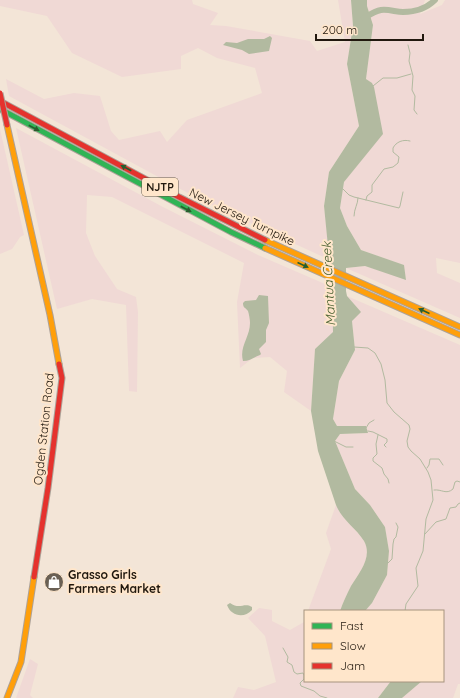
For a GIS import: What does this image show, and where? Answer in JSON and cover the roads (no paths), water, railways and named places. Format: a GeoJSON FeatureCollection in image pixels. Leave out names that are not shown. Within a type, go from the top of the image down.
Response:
{"type":"FeatureCollection","features":[{"type":"Feature","properties":{"kind":"main road","name":"Ogden Station Road"},"geometry":{"type":"LineString","coordinates":[[0,93],[50,315],[62,378],[47,496],[23,652],[21,662],[7,698]]}},
{"type":"Feature","properties":{"kind":"main road","name":"New Jersey Turnpike"},"geometry":{"type":"LineString","coordinates":[[0,101],[219,217],[460,327]]}},
{"type":"Feature","properties":{"kind":"main road","name":"New Jersey Turnpike"},"geometry":{"type":"LineString","coordinates":[[0,109],[218,225],[460,335]]}},
{"type":"Feature","properties":{"kind":"waterway","name":"Mantua Creek"},"geometry":{"type":"LineString","coordinates":[[364,18],[381,10],[403,12],[416,10],[425,7],[435,0]]}},
{"type":"Feature","properties":{"kind":"waterway"},"geometry":{"type":"LineString","coordinates":[[408,45],[410,53],[409,61],[413,76],[412,90],[415,96],[414,110],[417,114]]}},
{"type":"Feature","properties":{"kind":"waterway"},"geometry":{"type":"LineString","coordinates":[[373,86],[383,78],[397,78],[411,74]]}},
{"type":"Feature","properties":{"kind":"waterway"},"geometry":{"type":"LineString","coordinates":[[366,200],[367,196],[372,192],[372,185],[384,169],[393,167],[398,163],[399,157],[393,152],[394,146],[402,141],[410,141]]}},
{"type":"Feature","properties":{"kind":"waterway"},"geometry":{"type":"LineString","coordinates":[[343,189],[349,195],[354,197],[399,208],[403,192]]}},
{"type":"Feature","properties":{"kind":"waterway"},"geometry":{"type":"LineString","coordinates":[[354,216],[358,198]]}},
{"type":"Feature","properties":{"kind":"waterway"},"geometry":{"type":"LineString","coordinates":[[354,347],[368,348],[375,353],[381,364],[385,380],[387,403],[394,412],[409,425],[410,429],[407,441],[408,447],[420,459],[431,480],[433,500],[426,519],[423,551],[416,568],[418,586],[406,604],[405,610]]}},
{"type":"Feature","properties":{"kind":"waterway"},"geometry":{"type":"LineString","coordinates":[[366,428],[369,423],[374,420]]}},
{"type":"Feature","properties":{"kind":"waterway"},"geometry":{"type":"LineString","coordinates":[[368,431],[387,439],[387,442],[384,445],[386,447]]}},
{"type":"Feature","properties":{"kind":"waterway"},"geometry":{"type":"LineString","coordinates":[[378,435],[376,444],[377,454],[373,458],[373,461],[382,468],[389,483]]}},
{"type":"Feature","properties":{"kind":"waterway"},"geometry":{"type":"LineString","coordinates":[[334,441],[346,447],[353,447]]}},
{"type":"Feature","properties":{"kind":"waterway"},"geometry":{"type":"LineString","coordinates":[[427,468],[430,459],[439,459],[443,465]]}},
{"type":"Feature","properties":{"kind":"waterway"},"geometry":{"type":"LineString","coordinates":[[434,490],[448,492],[453,489],[455,482],[460,482]]}},
{"type":"Feature","properties":{"kind":"waterway"},"geometry":{"type":"LineString","coordinates":[[425,534],[436,522],[446,519],[450,508],[456,507],[460,503]]}},
{"type":"Feature","properties":{"kind":"waterway"},"geometry":{"type":"LineString","coordinates":[[387,564],[392,559],[393,544],[398,527],[396,523]]}},
{"type":"Feature","properties":{"kind":"waterway"},"geometry":{"type":"LineString","coordinates":[[283,648],[288,657],[287,662],[292,665],[294,672],[297,674],[303,673],[304,675],[304,679],[300,683],[301,686],[327,698]]}},
{"type":"Feature","properties":{"kind":"place","name":"Grasso Girls Farmers Market"},"geometry":{"type":"Point","coordinates":[54,582]}}]}
